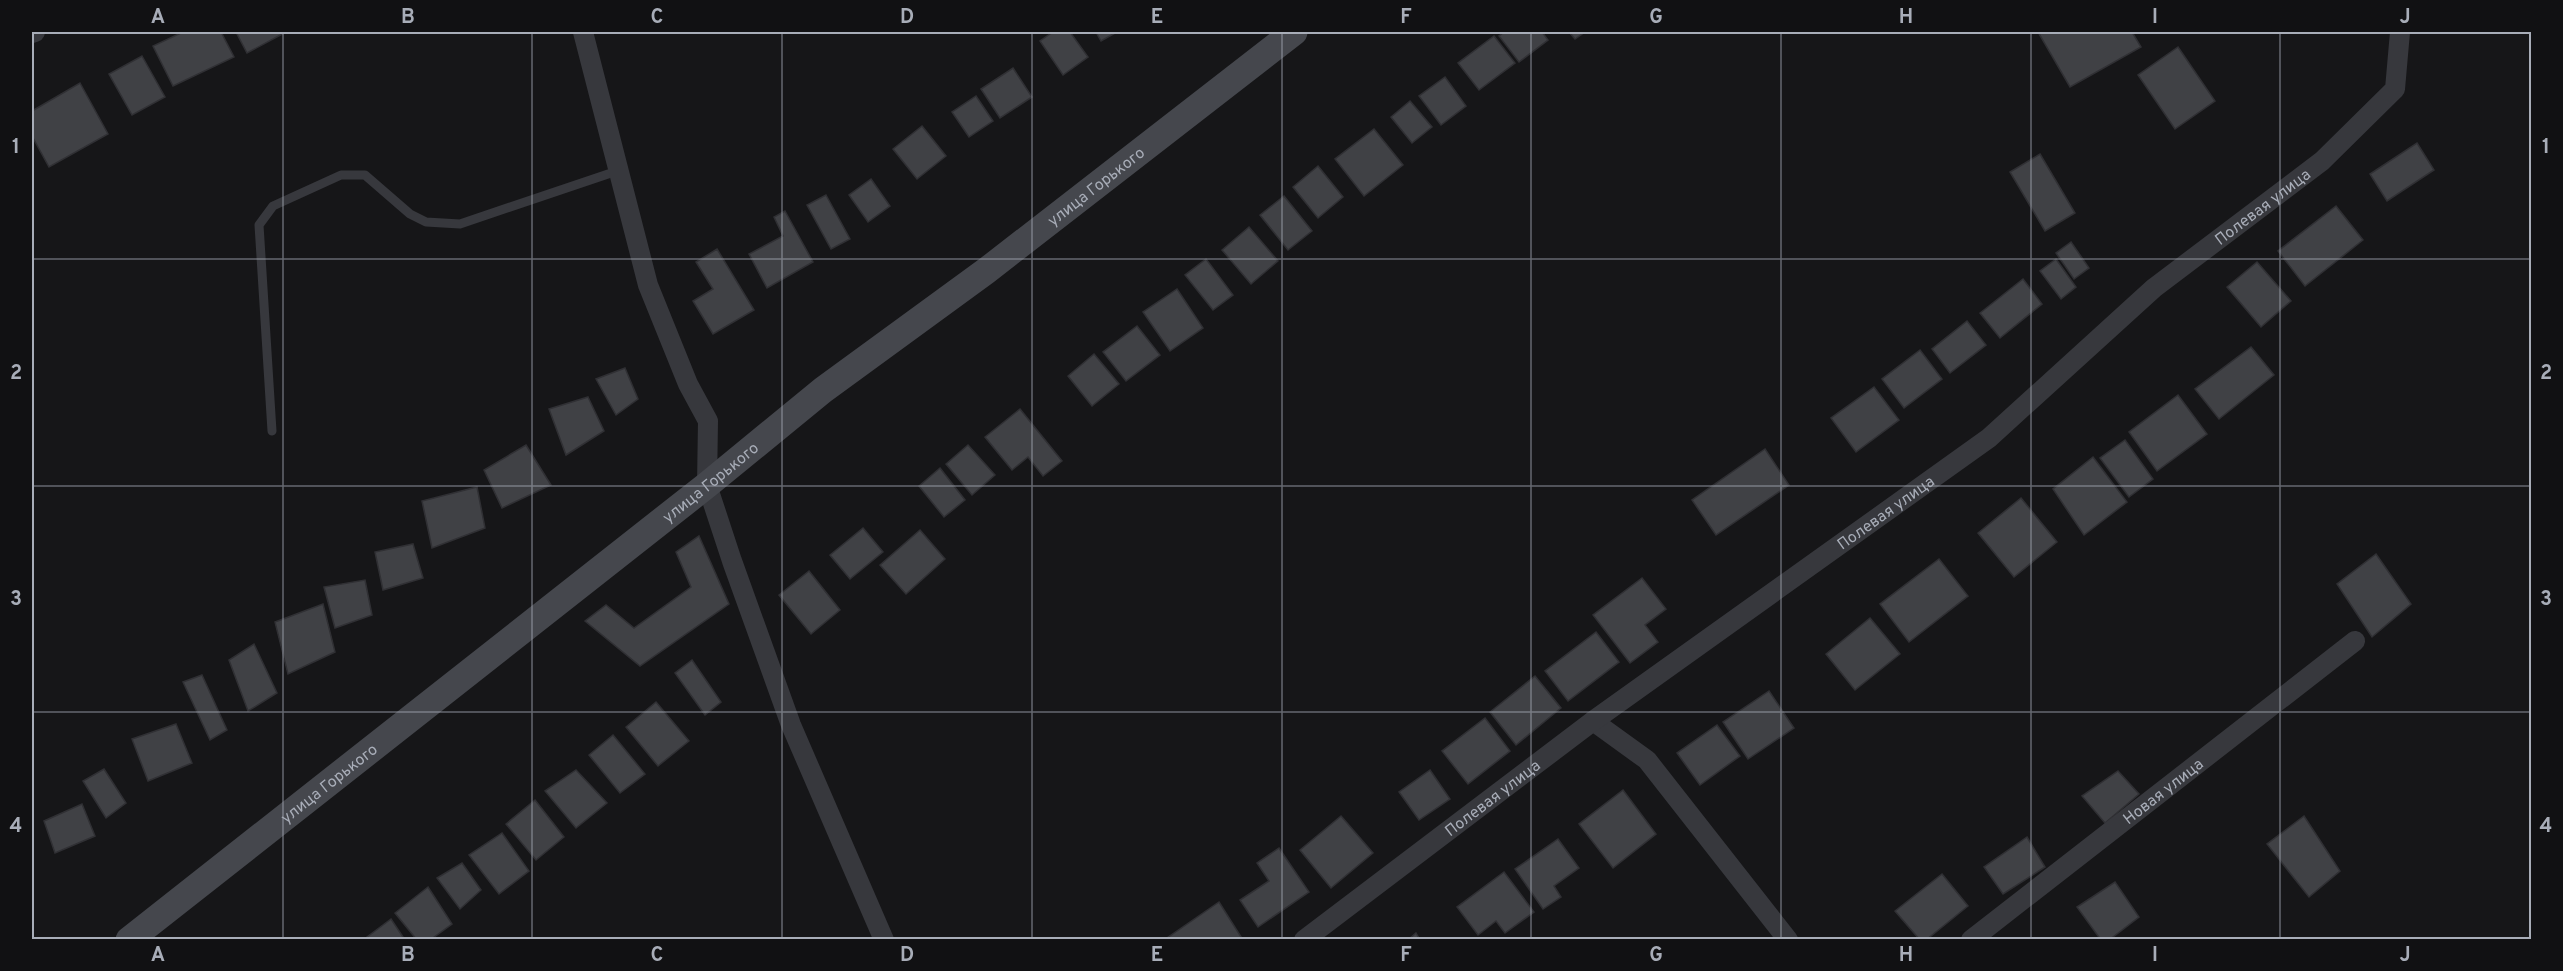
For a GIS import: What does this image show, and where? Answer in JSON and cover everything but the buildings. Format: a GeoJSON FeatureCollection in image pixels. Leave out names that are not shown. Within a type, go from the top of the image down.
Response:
{"type":"FeatureCollection","features":[{"type":"Feature","properties":{"kind":"main road","name":"улица Горького"},"geometry":{"type":"LineString","coordinates":[[129,939],[707,485],[823,390],[986,271],[1294,32]]}},
{"type":"Feature","properties":{"kind":"street"},"geometry":{"type":"LineString","coordinates":[[583,32],[648,285],[688,384],[708,421],[707,485],[732,561],[791,725],[884,939]]}},
{"type":"Feature","properties":{"kind":"street","name":"Полевая улица"},"geometry":{"type":"LineString","coordinates":[[1304,939],[1593,721],[1989,438],[2154,288],[2322,161],[2395,90],[2400,32]]}},
{"type":"Feature","properties":{"kind":"street","name":"Новая улица"},"geometry":{"type":"LineString","coordinates":[[1971,939],[2355,641]]}},
{"type":"Feature","properties":{"kind":"street"},"geometry":{"type":"LineString","coordinates":[[1593,721],[1647,760],[1788,939]]}},
{"type":"Feature","properties":{"kind":"lane"},"geometry":{"type":"LineString","coordinates":[[272,431],[259,225],[273,206],[341,175],[365,175],[410,214],[426,222],[460,224],[617,171]]}}]}
